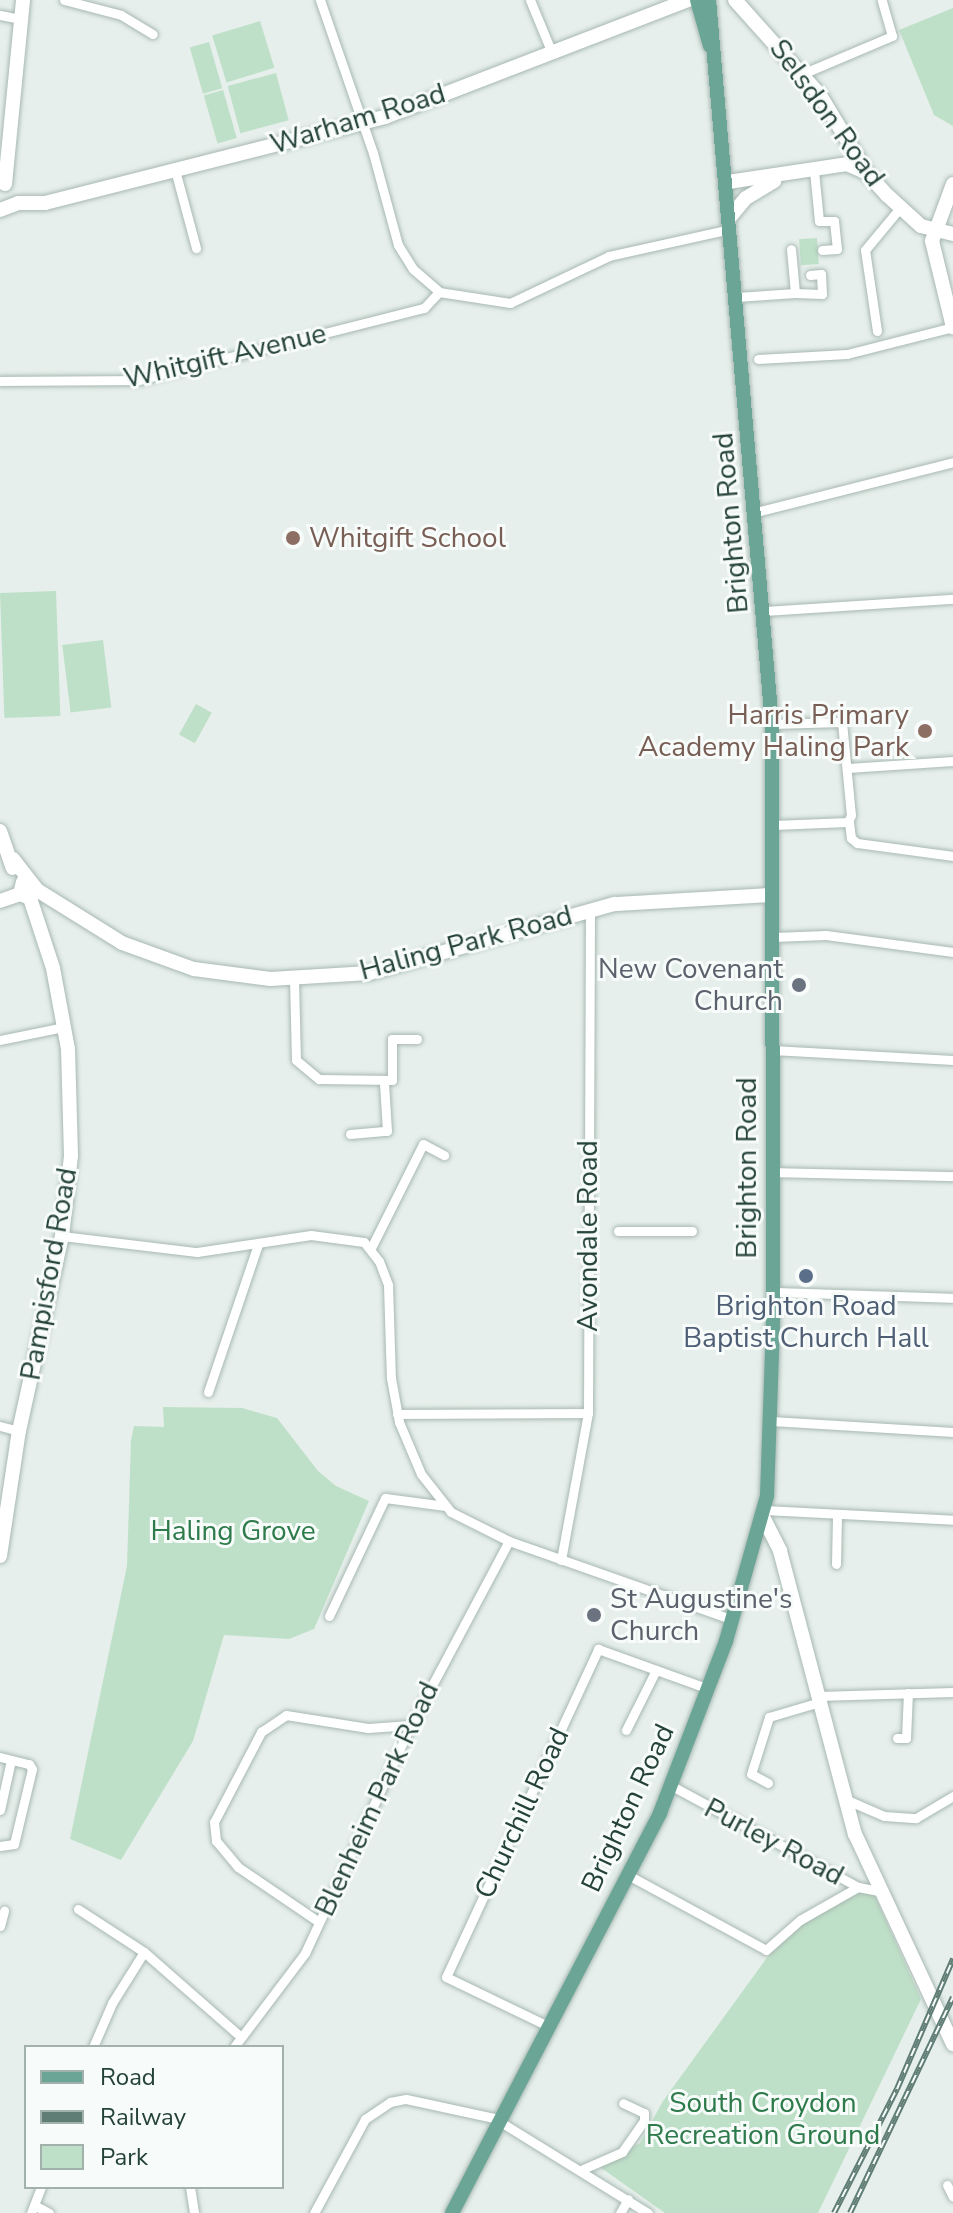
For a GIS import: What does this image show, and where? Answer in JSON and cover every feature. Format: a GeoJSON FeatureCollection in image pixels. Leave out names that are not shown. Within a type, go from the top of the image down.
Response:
{"type":"FeatureCollection","features":[{"type":"Feature","properties":{"kind":"main road"},"geometry":{"type":"LineString","coordinates":[[0,213],[18,203],[16,189],[3,185],[23,0]]}},
{"type":"Feature","properties":{"kind":"main road","name":"Warham Road"},"geometry":{"type":"LineString","coordinates":[[18,203],[45,203],[360,124],[688,0]]}},
{"type":"Feature","properties":{"kind":"main road","name":"Brighton Road"},"geometry":{"type":"LineString","coordinates":[[697,0],[714,57]]}},
{"type":"Feature","properties":{"kind":"main road","name":"Brighton Road"},"geometry":{"type":"LineString","coordinates":[[452,2213],[672,1786],[733,1620],[764,1514],[772,1421],[772,724],[728,182],[709,0]]}},
{"type":"Feature","properties":{"kind":"main road","name":"Selsdon Road"},"geometry":{"type":"LineString","coordinates":[[735,0],[802,74],[867,173],[900,208],[933,231]]}},
{"type":"Feature","properties":{"kind":"main road"},"geometry":{"type":"LineString","coordinates":[[840,128],[851,165]]}},
{"type":"Feature","properties":{"kind":"main road"},"geometry":{"type":"LineString","coordinates":[[728,182],[851,165],[867,173]]}},
{"type":"Feature","properties":{"kind":"main road"},"geometry":{"type":"LineString","coordinates":[[731,223],[750,195],[789,175]]}},
{"type":"Feature","properties":{"kind":"main road"},"geometry":{"type":"LineString","coordinates":[[953,184],[933,231],[932,249],[953,327]]}},
{"type":"Feature","properties":{"kind":"main road"},"geometry":{"type":"LineString","coordinates":[[933,231],[953,234]]}},
{"type":"Feature","properties":{"kind":"main road"},"geometry":{"type":"LineString","coordinates":[[0,831],[28,889],[0,901]]}},
{"type":"Feature","properties":{"kind":"main road","name":"Haling Park Road"},"geometry":{"type":"LineString","coordinates":[[28,889],[166,962],[230,976],[294,979],[369,973],[590,910],[626,903],[772,895]]}},
{"type":"Feature","properties":{"kind":"main road","name":"Pampisford Road"},"geometry":{"type":"LineString","coordinates":[[0,1556],[19,1431],[62,1236],[72,1136],[64,1027],[42,930],[28,889]]}},
{"type":"Feature","properties":{"kind":"main road"},"geometry":{"type":"LineString","coordinates":[[42,930],[52,916],[68,912]]}},
{"type":"Feature","properties":{"kind":"main road"},"geometry":{"type":"LineString","coordinates":[[764,1514],[780,1551],[847,1800],[879,1891],[952,2039]]}},
{"type":"Feature","properties":{"kind":"main road"},"geometry":{"type":"LineString","coordinates":[[757,1538],[780,1551]]}},
{"type":"Feature","properties":{"kind":"street"},"geometry":{"type":"LineString","coordinates":[[64,0],[121,15],[153,34]]}},
{"type":"Feature","properties":{"kind":"street"},"geometry":{"type":"LineString","coordinates":[[320,0],[360,124],[373,153],[398,245],[413,269],[439,292],[510,303],[609,256],[731,223]]}},
{"type":"Feature","properties":{"kind":"street"},"geometry":{"type":"LineString","coordinates":[[530,0],[552,53]]}},
{"type":"Feature","properties":{"kind":"street"},"geometry":{"type":"LineString","coordinates":[[802,74],[892,36],[882,0]]}},
{"type":"Feature","properties":{"kind":"street"},"geometry":{"type":"LineString","coordinates":[[0,15],[20,19]]}},
{"type":"Feature","properties":{"kind":"street"},"geometry":{"type":"LineString","coordinates":[[175,170],[196,248]]}},
{"type":"Feature","properties":{"kind":"street"},"geometry":{"type":"LineString","coordinates":[[814,171],[819,221],[834,221],[837,249],[822,250]]}},
{"type":"Feature","properties":{"kind":"street"},"geometry":{"type":"LineString","coordinates":[[877,331],[865,250],[900,208]]}},
{"type":"Feature","properties":{"kind":"street"},"geometry":{"type":"LineString","coordinates":[[791,249],[795,293]]}},
{"type":"Feature","properties":{"kind":"street"},"geometry":{"type":"LineString","coordinates":[[737,297],[822,294],[821,274],[810,275]]}},
{"type":"Feature","properties":{"kind":"street","name":"Whitgift Avenue"},"geometry":{"type":"LineString","coordinates":[[0,381],[139,380],[424,308],[439,292]]}},
{"type":"Feature","properties":{"kind":"street"},"geometry":{"type":"LineString","coordinates":[[758,359],[847,354],[953,327]]}},
{"type":"Feature","properties":{"kind":"street"},"geometry":{"type":"LineString","coordinates":[[756,512],[953,462]]}},
{"type":"Feature","properties":{"kind":"street"},"geometry":{"type":"LineString","coordinates":[[765,611],[953,599]]}},
{"type":"Feature","properties":{"kind":"street"},"geometry":{"type":"LineString","coordinates":[[772,724],[842,722],[848,768],[851,838],[861,844],[953,856]]}},
{"type":"Feature","properties":{"kind":"street"},"geometry":{"type":"LineString","coordinates":[[848,768],[953,761]]}},
{"type":"Feature","properties":{"kind":"street"},"geometry":{"type":"LineString","coordinates":[[773,825],[849,822]]}},
{"type":"Feature","properties":{"kind":"street","name":"Avondale Road"},"geometry":{"type":"LineString","coordinates":[[561,1560],[588,1413],[590,910]]}},
{"type":"Feature","properties":{"kind":"street"},"geometry":{"type":"LineString","coordinates":[[773,937],[826,935],[953,952]]}},
{"type":"Feature","properties":{"kind":"street"},"geometry":{"type":"LineString","coordinates":[[294,979],[296,1060],[319,1079],[384,1083],[392,1080],[392,1039],[417,1039]]}},
{"type":"Feature","properties":{"kind":"street"},"geometry":{"type":"LineString","coordinates":[[0,1040],[64,1027]]}},
{"type":"Feature","properties":{"kind":"street"},"geometry":{"type":"LineString","coordinates":[[772,1050],[953,1060]]}},
{"type":"Feature","properties":{"kind":"street"},"geometry":{"type":"LineString","coordinates":[[350,1134],[387,1131],[384,1083]]}},
{"type":"Feature","properties":{"kind":"street"},"geometry":{"type":"LineString","coordinates":[[371,1248],[423,1144],[444,1155]]}},
{"type":"Feature","properties":{"kind":"street"},"geometry":{"type":"LineString","coordinates":[[773,1172],[953,1176]]}},
{"type":"Feature","properties":{"kind":"street"},"geometry":{"type":"LineString","coordinates":[[618,1231],[692,1231]]}},
{"type":"Feature","properties":{"kind":"street"},"geometry":{"type":"LineString","coordinates":[[62,1236],[197,1252],[332,1235],[371,1248],[388,1285],[397,1414],[421,1474],[445,1506],[460,1519],[509,1541],[733,1620]]}},
{"type":"Feature","properties":{"kind":"street"},"geometry":{"type":"LineString","coordinates":[[208,1392],[258,1244]]}},
{"type":"Feature","properties":{"kind":"street"},"geometry":{"type":"LineString","coordinates":[[773,1292],[953,1298]]}},
{"type":"Feature","properties":{"kind":"street"},"geometry":{"type":"LineString","coordinates":[[397,1414],[588,1413]]}},
{"type":"Feature","properties":{"kind":"street"},"geometry":{"type":"LineString","coordinates":[[772,1421],[953,1432]]}},
{"type":"Feature","properties":{"kind":"street"},"geometry":{"type":"LineString","coordinates":[[0,1426],[19,1431]]}},
{"type":"Feature","properties":{"kind":"street"},"geometry":{"type":"LineString","coordinates":[[329,1616],[385,1498],[445,1506]]}},
{"type":"Feature","properties":{"kind":"street"},"geometry":{"type":"LineString","coordinates":[[764,1514],[953,1520]]}},
{"type":"Feature","properties":{"kind":"street"},"geometry":{"type":"LineString","coordinates":[[836,1564],[837,1515]]}},
{"type":"Feature","properties":{"kind":"street","name":"Blenheim Park Road"},"geometry":{"type":"LineString","coordinates":[[235,2045],[283,1990],[319,1922],[411,1725],[509,1541]]}},
{"type":"Feature","properties":{"kind":"street","name":"Churchill Road"},"geometry":{"type":"LineString","coordinates":[[550,2027],[446,1977],[598,1649],[709,1689]]}},
{"type":"Feature","properties":{"kind":"street"},"geometry":{"type":"LineString","coordinates":[[626,1730],[656,1670]]}},
{"type":"Feature","properties":{"kind":"street"},"geometry":{"type":"LineString","coordinates":[[768,1783],[751,1774],[769,1717],[819,1699],[953,1692]]}},
{"type":"Feature","properties":{"kind":"street"},"geometry":{"type":"LineString","coordinates":[[897,1738],[906,1738],[908,1693]]}},
{"type":"Feature","properties":{"kind":"street"},"geometry":{"type":"LineString","coordinates":[[319,1922],[238,1867],[216,1841],[214,1822],[261,1732],[286,1715],[368,1728],[411,1725]]}},
{"type":"Feature","properties":{"kind":"street"},"geometry":{"type":"LineString","coordinates":[[0,1757],[29,1764],[32,1772],[15,1842],[0,1846]]}},
{"type":"Feature","properties":{"kind":"street"},"geometry":{"type":"LineString","coordinates":[[0,1810],[11,1760]]}},
{"type":"Feature","properties":{"kind":"street","name":"Purley Road"},"geometry":{"type":"LineString","coordinates":[[672,1786],[858,1887],[879,1891]]}},
{"type":"Feature","properties":{"kind":"street"},"geometry":{"type":"LineString","coordinates":[[847,1800],[884,1816],[916,1818],[953,1796]]}},
{"type":"Feature","properties":{"kind":"street"},"geometry":{"type":"LineString","coordinates":[[628,1875],[766,1950],[800,1920],[858,1887]]}},
{"type":"Feature","properties":{"kind":"street"},"geometry":{"type":"LineString","coordinates":[[78,1909],[144,1952],[240,2036]]}},
{"type":"Feature","properties":{"kind":"street"},"geometry":{"type":"LineString","coordinates":[[0,1926],[4,1911]]}},
{"type":"Feature","properties":{"kind":"street"},"geometry":{"type":"LineString","coordinates":[[94,2045],[112,2003],[144,1952]]}},
{"type":"Feature","properties":{"kind":"street"},"geometry":{"type":"LineString","coordinates":[[314,2213],[362,2123],[390,2102],[422,2100],[501,2122],[583,2169],[648,2213]]}},
{"type":"Feature","properties":{"kind":"street"},"geometry":{"type":"LineString","coordinates":[[583,2169],[622,2152],[644,2121],[644,2113],[623,2103]]}},
{"type":"Feature","properties":{"kind":"street"},"geometry":{"type":"LineString","coordinates":[[947,2185],[953,2197]]}},
{"type":"Feature","properties":{"kind":"street"},"geometry":{"type":"LineString","coordinates":[[40,2189],[32,2209],[49,2213]]}},
{"type":"Feature","properties":{"kind":"street"},"geometry":{"type":"LineString","coordinates":[[190,2189],[194,2213]]}},
{"type":"Feature","properties":{"kind":"street"},"geometry":{"type":"LineString","coordinates":[[620,2213],[628,2199]]}},
{"type":"Feature","properties":{"kind":"green space"},"geometry":{"type":"Polygon","coordinates":[[[953,8],[953,126],[934,115],[899,30],[953,8]]]}},
{"type":"Feature","properties":{"kind":"green space"},"geometry":{"type":"Polygon","coordinates":[[[260,21],[274,68],[227,82],[212,36],[260,21]]]}},
{"type":"Feature","properties":{"kind":"green space"},"geometry":{"type":"Polygon","coordinates":[[[209,42],[222,88],[203,94],[190,48],[209,42]]]}},
{"type":"Feature","properties":{"kind":"green space"},"geometry":{"type":"Polygon","coordinates":[[[276,73],[289,120],[240,133],[228,86],[276,73]]]}},
{"type":"Feature","properties":{"kind":"green space"},"geometry":{"type":"Polygon","coordinates":[[[223,90],[237,138],[218,144],[204,96],[223,90]]]}},
{"type":"Feature","properties":{"kind":"green space"},"geometry":{"type":"Polygon","coordinates":[[[817,238],[819,264],[801,265],[799,239],[817,238]]]}},
{"type":"Feature","properties":{"kind":"green space"},"geometry":{"type":"Polygon","coordinates":[[[56,591],[60,716],[4,718],[0,593],[56,591]]]}},
{"type":"Feature","properties":{"kind":"green space"},"geometry":{"type":"Polygon","coordinates":[[[103,640],[111,707],[71,712],[62,645],[103,640]]]}},
{"type":"Feature","properties":{"kind":"green space"},"geometry":{"type":"Polygon","coordinates":[[[196,704],[212,713],[195,743],[179,735],[196,704]]]}},
{"type":"Feature","properties":{"kind":"green space","name":"Haling Grove"},"geometry":{"type":"Polygon","coordinates":[[[163,1407],[242,1408],[277,1418],[318,1471],[336,1486],[369,1501],[314,1629],[289,1639],[224,1635],[193,1741],[121,1860],[70,1839],[127,1566],[134,1426],[164,1427],[163,1407]]]}},
{"type":"Feature","properties":{"kind":"green space","name":"South Croydon Recreation Ground"},"geometry":{"type":"Polygon","coordinates":[[[858,1890],[874,1894],[921,1999],[818,2213],[665,2213],[597,2165],[640,2143],[663,2101],[771,1952],[802,1924],[858,1890]]]}},
{"type":"Feature","properties":{"kind":"railway"},"geometry":{"type":"LineString","coordinates":[[834,2213],[897,2089],[953,1959]]}},
{"type":"Feature","properties":{"kind":"railway"},"geometry":{"type":"LineString","coordinates":[[850,2213],[953,1997]]}},
{"type":"Feature","properties":{"kind":"place","name":"Whitgift School"},"geometry":{"type":"Point","coordinates":[293,538]}},
{"type":"Feature","properties":{"kind":"place","name":"Harris Primary Academy Haling Park"},"geometry":{"type":"Point","coordinates":[925,731]}},
{"type":"Feature","properties":{"kind":"place","name":"New Covenant Church"},"geometry":{"type":"Point","coordinates":[799,985]}},
{"type":"Feature","properties":{"kind":"place","name":"Brighton Road Baptist Church Hall"},"geometry":{"type":"Point","coordinates":[806,1276]}},
{"type":"Feature","properties":{"kind":"place","name":"St Augustine's Church"},"geometry":{"type":"Point","coordinates":[594,1615]}}]}
